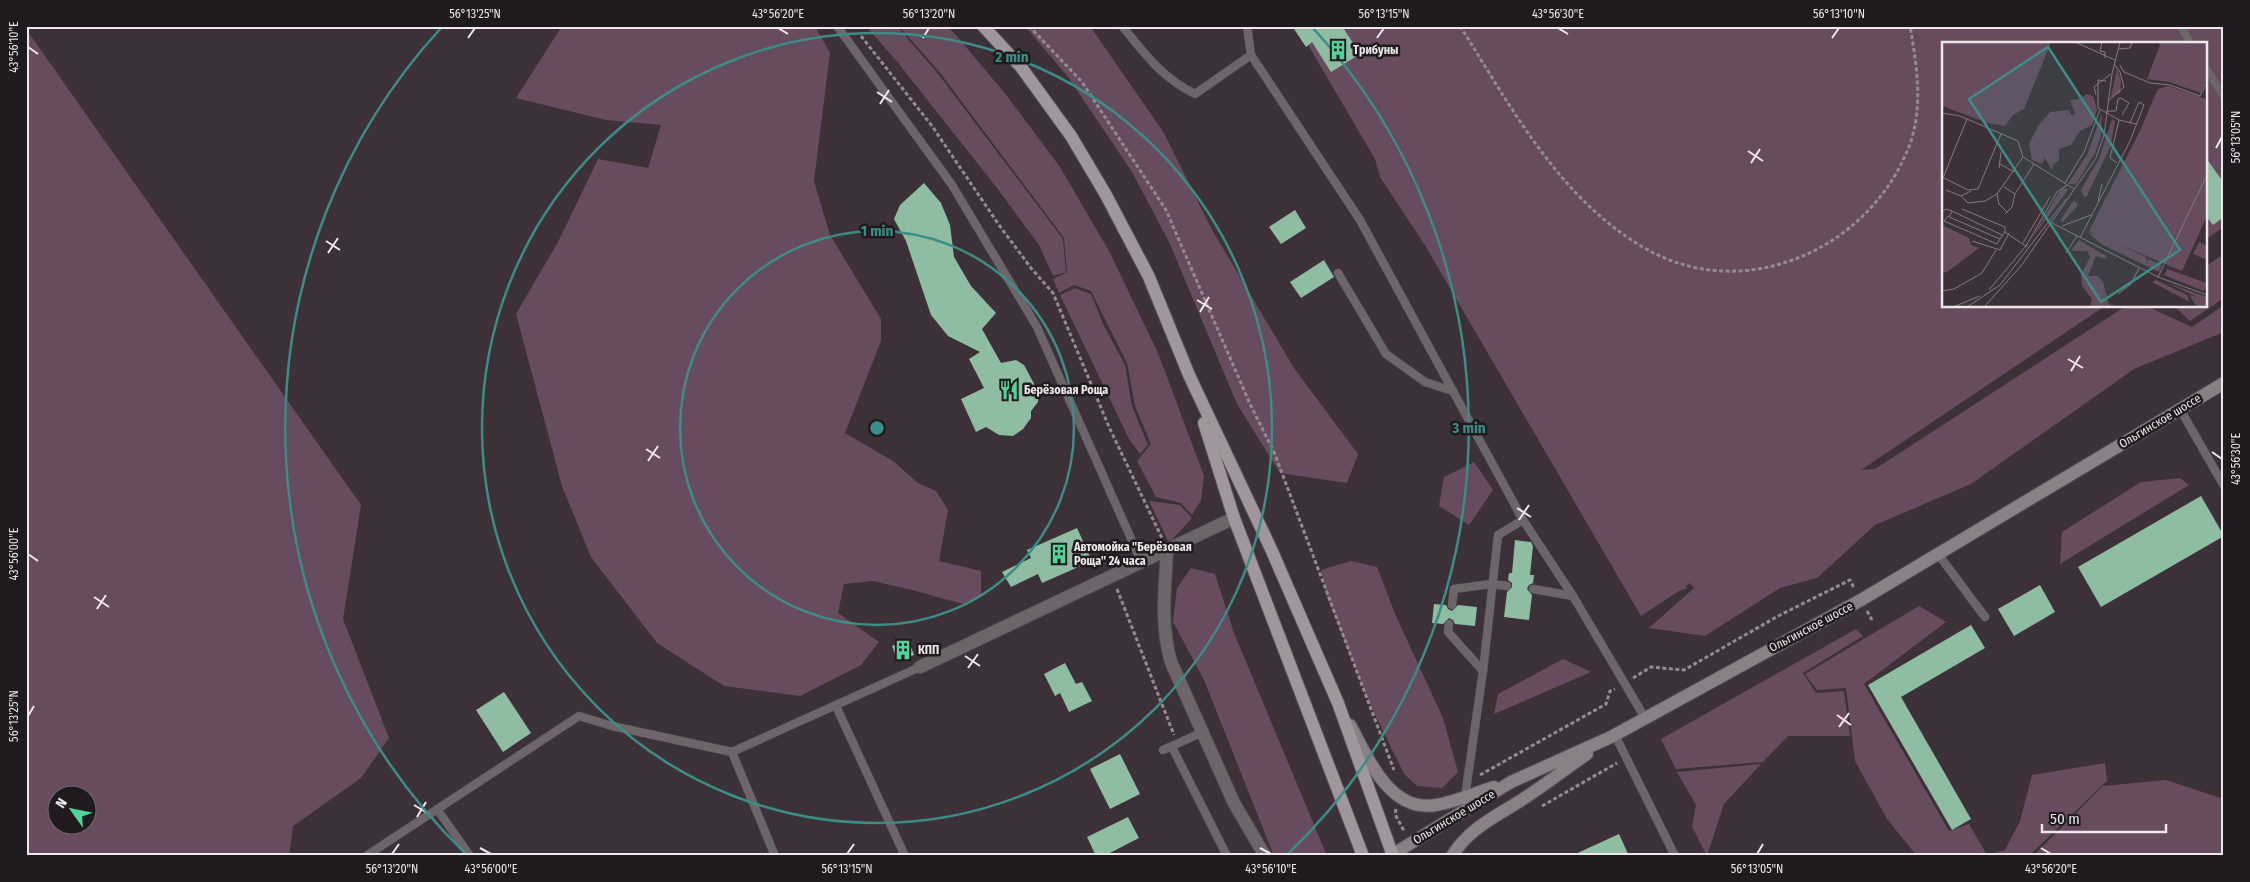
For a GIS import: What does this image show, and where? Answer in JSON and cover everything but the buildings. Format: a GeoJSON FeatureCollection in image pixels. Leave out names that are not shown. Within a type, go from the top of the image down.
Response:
{"type":"FeatureCollection","features":[{"type":"Feature","properties":{"kind":"main road"},"geometry":{"type":"LineString","coordinates":[[983,26],[1020,67],[1071,136],[1106,195],[1149,277],[1189,375],[1271,549],[1338,704],[1392,855]]}},
{"type":"Feature","properties":{"kind":"main road"},"geometry":{"type":"LineString","coordinates":[[1189,375],[1234,518],[1363,856]]}},
{"type":"Feature","properties":{"kind":"main road","name":"Ольгинское шоссе"},"geometry":{"type":"LineString","coordinates":[[1392,855],[1511,782],[1613,736],[1861,600],[2224,383]]}},
{"type":"Feature","properties":{"kind":"main road"},"geometry":{"type":"LineString","coordinates":[[1338,704],[1381,781],[1401,798],[1416,804],[1434,805],[1511,782]]}},
{"type":"Feature","properties":{"kind":"main road"},"geometry":{"type":"LineString","coordinates":[[1452,856],[1458,845],[1472,831],[1613,736]]}},
{"type":"Feature","properties":{"kind":"street"},"geometry":{"type":"LineString","coordinates":[[920,667],[1234,518]]}},
{"type":"Feature","properties":{"kind":"street"},"geometry":{"type":"LineString","coordinates":[[1167,550],[1163,619],[1165,640],[1171,662],[1234,803],[1265,856]]}},
{"type":"Feature","properties":{"kind":"lane"},"geometry":{"type":"LineString","coordinates":[[837,26],[952,184],[1037,327],[1142,561]]}},
{"type":"Feature","properties":{"kind":"lane"},"geometry":{"type":"LineString","coordinates":[[1122,26],[1158,70],[1175,84],[1195,94],[1251,55]]}},
{"type":"Feature","properties":{"kind":"lane"},"geometry":{"type":"LineString","coordinates":[[1247,26],[1251,55],[1360,220],[1523,520],[1573,596],[1646,718]]}},
{"type":"Feature","properties":{"kind":"lane"},"geometry":{"type":"LineString","coordinates":[[2181,26],[2191,42]]}},
{"type":"Feature","properties":{"kind":"lane"},"geometry":{"type":"LineString","coordinates":[[2208,71],[2224,97]]}},
{"type":"Feature","properties":{"kind":"lane"},"geometry":{"type":"LineString","coordinates":[[1338,273],[1386,354],[1425,382],[1453,391]]}},
{"type":"Feature","properties":{"kind":"lane"},"geometry":{"type":"LineString","coordinates":[[2180,409],[2224,486]]}},
{"type":"Feature","properties":{"kind":"lane"},"geometry":{"type":"LineString","coordinates":[[1465,797],[1483,671],[1491,584],[1498,535],[1523,520]]}},
{"type":"Feature","properties":{"kind":"lane"},"geometry":{"type":"LineString","coordinates":[[1938,554],[1985,617]]}},
{"type":"Feature","properties":{"kind":"lane"},"geometry":{"type":"LineString","coordinates":[[1452,605],[1454,589],[1491,584],[1507,586]]}},
{"type":"Feature","properties":{"kind":"lane"},"geometry":{"type":"LineString","coordinates":[[1533,589],[1573,596]]}},
{"type":"Feature","properties":{"kind":"lane"},"geometry":{"type":"LineString","coordinates":[[1449,624],[1448,632],[1483,671]]}},
{"type":"Feature","properties":{"kind":"lane"},"geometry":{"type":"LineString","coordinates":[[366,856],[579,716],[612,726],[732,752],[920,667]]}},
{"type":"Feature","properties":{"kind":"lane"},"geometry":{"type":"LineString","coordinates":[[836,706],[905,856]]}},
{"type":"Feature","properties":{"kind":"lane"},"geometry":{"type":"LineString","coordinates":[[1163,750],[1202,733]]}},
{"type":"Feature","properties":{"kind":"lane"},"geometry":{"type":"LineString","coordinates":[[1613,736],[1626,757],[1675,856]]}},
{"type":"Feature","properties":{"kind":"lane"},"geometry":{"type":"LineString","coordinates":[[1175,746],[1227,856]]}},
{"type":"Feature","properties":{"kind":"lane"},"geometry":{"type":"LineString","coordinates":[[732,752],[775,856]]}},
{"type":"Feature","properties":{"kind":"lane"},"geometry":{"type":"LineString","coordinates":[[437,809],[470,856]]}},
{"type":"Feature","properties":{"kind":"path"},"geometry":{"type":"LineString","coordinates":[[1029,26],[1082,82],[1166,210],[1250,404],[1274,452],[1394,771]]}},
{"type":"Feature","properties":{"kind":"path"},"geometry":{"type":"LineString","coordinates":[[1460,26],[1546,159],[1593,208],[1648,250],[1680,264],[1706,269],[1733,270],[1786,264],[1810,254],[1833,240],[1856,222],[1879,199],[1895,177],[1908,148],[1916,121],[1918,89],[1910,26]]}},
{"type":"Feature","properties":{"kind":"path"},"geometry":{"type":"LineString","coordinates":[[1112,575],[1175,746]]}},
{"type":"Feature","properties":{"kind":"path"},"geometry":{"type":"LineString","coordinates":[[1468,781],[1606,704],[1610,691],[1651,667],[1684,670],[1780,615],[1850,580],[1872,620]]}},
{"type":"Feature","properties":{"kind":"path"},"geometry":{"type":"LineString","coordinates":[[1535,810],[1626,757]]}},
{"type":"Feature","properties":{"kind":"path"},"geometry":{"type":"LineString","coordinates":[[1401,798],[1395,814],[1410,844]]}},
{"type":"Feature","properties":{"kind":"shaded area"},"geometry":{"type":"Polygon","coordinates":[[[562,26],[815,26],[830,53],[814,181],[830,235],[881,319],[881,341],[845,433],[893,461],[918,483],[936,491],[948,510],[939,561],[981,571],[981,597],[966,605],[873,581],[844,584],[838,613],[879,642],[861,665],[800,696],[724,686],[657,643],[591,557],[562,486],[516,314],[558,242],[598,159],[648,168],[661,125],[606,120],[516,98],[562,26]]]}},
{"type":"Feature","properties":{"kind":"shaded area"},"geometry":{"type":"Polygon","coordinates":[[[866,26],[897,26],[939,75],[1063,239],[1066,272],[1053,276],[1039,245],[997,188],[899,64],[866,26]]]}},
{"type":"Feature","properties":{"kind":"shaded area"},"geometry":{"type":"Polygon","coordinates":[[[899,26],[946,26],[956,35],[1007,96],[1060,167],[1109,251],[1158,353],[1204,476],[1201,500],[1192,515],[1181,503],[1156,497],[1137,461],[1151,444],[1135,406],[1127,363],[1091,291],[1074,285],[1059,293],[1053,279],[1067,272],[1064,238],[941,74],[899,26]]]}},
{"type":"Feature","properties":{"kind":"shaded area"},"geometry":{"type":"Polygon","coordinates":[[[1025,26],[1090,26],[1164,133],[1211,228],[1294,368],[1358,454],[1347,483],[1280,473],[1237,404],[1170,244],[1132,172],[1068,77],[1025,26]]]}},
{"type":"Feature","properties":{"kind":"shaded area"},"geometry":{"type":"Polygon","coordinates":[[[1297,26],[2224,26],[2224,227],[2208,238],[2208,42],[1942,42],[1942,308],[2102,308],[1861,470],[1875,469],[2123,308],[2150,308],[2192,327],[2224,305],[2224,332],[2134,369],[1971,484],[1875,525],[1817,578],[1780,588],[1705,636],[1649,628],[1694,588],[1690,583],[1686,586],[1687,588],[1679,591],[1641,616],[1426,247],[1380,177],[1375,159],[1297,26]]]}},
{"type":"Feature","properties":{"kind":"shaded area"},"geometry":{"type":"Polygon","coordinates":[[[26,29],[361,505],[343,619],[389,738],[361,778],[293,826],[289,856],[26,856],[26,29]]]}},
{"type":"Feature","properties":{"kind":"shaded area"},"geometry":{"type":"Polygon","coordinates":[[[2224,254],[2224,298],[2190,321],[2176,308],[2208,308],[2208,265],[2224,254]]]}},
{"type":"Feature","properties":{"kind":"shaded area"},"geometry":{"type":"Polygon","coordinates":[[[1075,288],[1091,294],[1104,326],[1125,365],[1132,406],[1148,445],[1140,454],[1129,439],[1060,295],[1075,288]]]}},
{"type":"Feature","properties":{"kind":"shaded area"},"geometry":{"type":"Polygon","coordinates":[[[1474,462],[1493,490],[1469,525],[1439,506],[1444,477],[1474,462]]]}},
{"type":"Feature","properties":{"kind":"shaded area"},"geometry":{"type":"Polygon","coordinates":[[[2180,478],[2189,485],[2060,564],[2062,532],[2141,482],[2180,478]]]}},
{"type":"Feature","properties":{"kind":"shaded area"},"geometry":{"type":"Polygon","coordinates":[[[1149,501],[1180,505],[1192,518],[1169,543],[1149,501]]]}},
{"type":"Feature","properties":{"kind":"shaded area"},"geometry":{"type":"Polygon","coordinates":[[[1351,561],[1377,567],[1396,616],[1443,718],[1458,772],[1442,788],[1417,786],[1404,774],[1368,700],[1327,597],[1321,570],[1351,561]]]}},
{"type":"Feature","properties":{"kind":"shaded area"},"geometry":{"type":"Polygon","coordinates":[[[1191,568],[1215,574],[1234,633],[1327,856],[1274,856],[1204,680],[1173,622],[1177,588],[1191,568]]]}},
{"type":"Feature","properties":{"kind":"shaded area"},"geometry":{"type":"Polygon","coordinates":[[[1919,606],[1946,622],[1864,684],[1949,831],[1969,824],[1987,855],[2005,850],[2020,821],[2032,775],[2105,763],[2107,781],[2029,856],[1917,856],[1887,819],[1855,761],[1846,688],[1817,690],[1805,674],[1919,606]]]}},
{"type":"Feature","properties":{"kind":"shaded area"},"geometry":{"type":"Polygon","coordinates":[[[1856,629],[1863,636],[1803,673],[1816,693],[1844,691],[1850,736],[1788,736],[1763,762],[1676,769],[1661,739],[1856,629]]]}},
{"type":"Feature","properties":{"kind":"shaded area"},"geometry":{"type":"Polygon","coordinates":[[[1563,659],[1591,672],[1494,714],[1498,694],[1563,659]]]}},
{"type":"Feature","properties":{"kind":"shaded area"},"geometry":{"type":"Polygon","coordinates":[[[1761,764],[1724,804],[1707,856],[1692,827],[1696,805],[1677,772],[1761,764]]]}},
{"type":"Feature","properties":{"kind":"shaded area"},"geometry":{"type":"Polygon","coordinates":[[[2166,780],[2224,799],[2224,856],[2033,856],[2103,786],[2166,780]]]}},
{"type":"Feature","properties":{"kind":"place","name":"Трибуны"},"geometry":{"type":"Point","coordinates":[1338,50]}},
{"type":"Feature","properties":{"kind":"place","name":"Берёзовая Роща"},"geometry":{"type":"Point","coordinates":[1009,390]}},
{"type":"Feature","properties":{"kind":"place","name":"Автомойка \"Берёзовая Роща\" 24 часа"},"geometry":{"type":"Point","coordinates":[1059,554]}},
{"type":"Feature","properties":{"kind":"place","name":"КПП"},"geometry":{"type":"Point","coordinates":[903,650]}}]}
